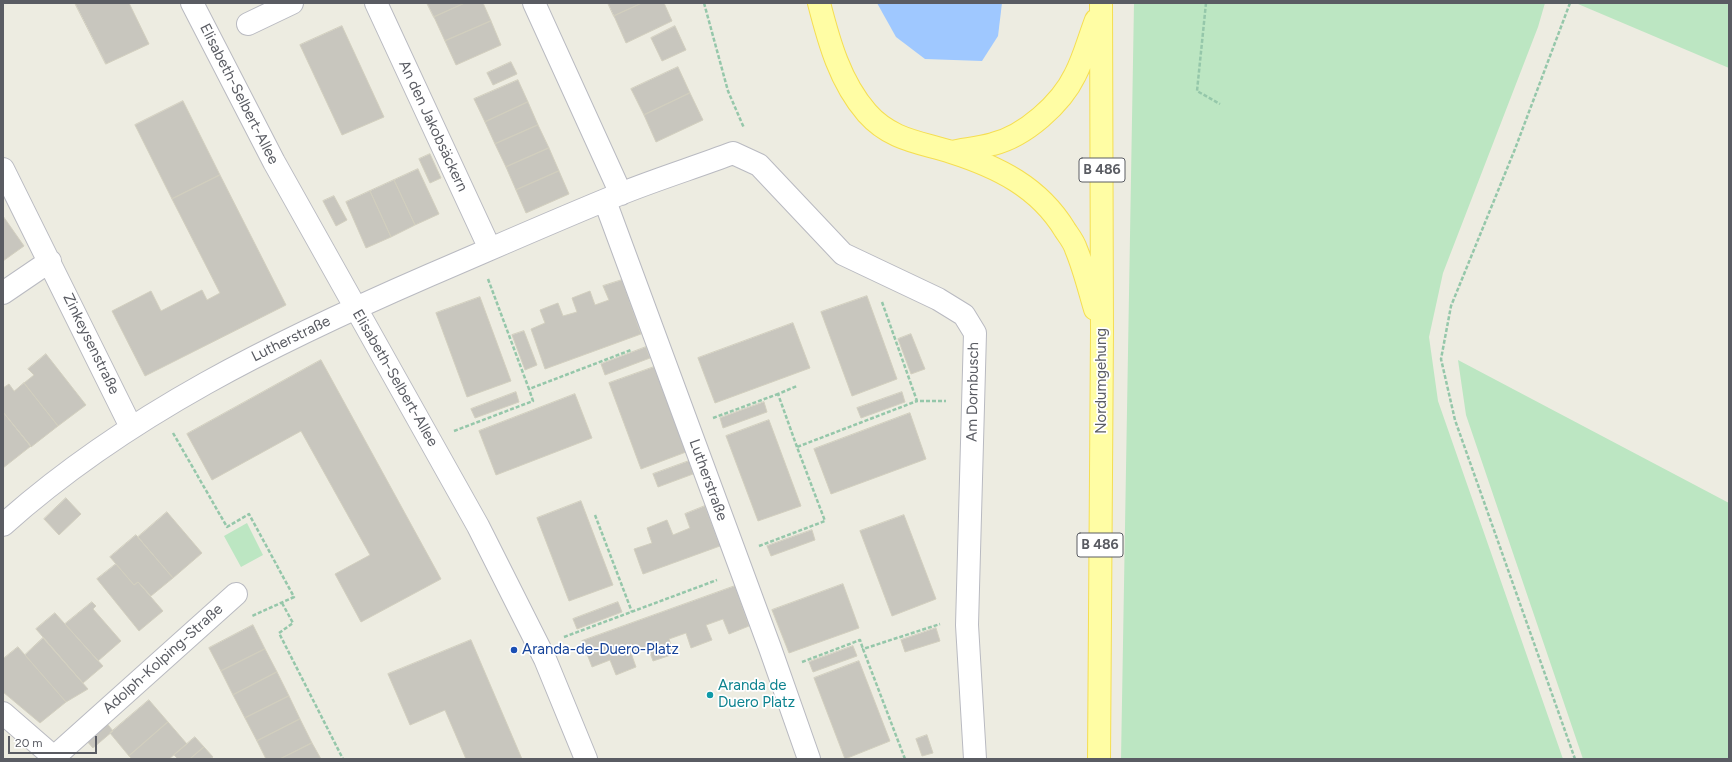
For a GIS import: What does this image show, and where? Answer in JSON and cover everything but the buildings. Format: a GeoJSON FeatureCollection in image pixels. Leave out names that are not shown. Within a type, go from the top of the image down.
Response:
{"type":"FeatureCollection","features":[{"type":"Feature","properties":{"kind":"main road"},"geometry":{"type":"LineString","coordinates":[[819,3],[839,69],[852,93],[868,113],[888,131],[912,142],[951,152],[996,169],[1020,183],[1040,198],[1058,219],[1076,248],[1102,331]]}},
{"type":"Feature","properties":{"kind":"main road"},"geometry":{"type":"LineString","coordinates":[[951,152],[994,144],[1018,134],[1038,119],[1058,100],[1075,75],[1101,6]]}},
{"type":"Feature","properties":{"kind":"main road","name":"Nordumgehung"},"geometry":{"type":"LineString","coordinates":[[1099,759],[1102,331],[1101,6]]}},
{"type":"Feature","properties":{"kind":"street","name":"Elisabeth-Selbert-Allee"},"geometry":{"type":"LineString","coordinates":[[192,3],[274,162],[478,526],[540,646],[586,759]]}},
{"type":"Feature","properties":{"kind":"street"},"geometry":{"type":"LineString","coordinates":[[248,24],[292,3]]}},
{"type":"Feature","properties":{"kind":"street","name":"An den Jakobsäckern"},"geometry":{"type":"LineString","coordinates":[[376,3],[484,252]]}},
{"type":"Feature","properties":{"kind":"street"},"geometry":{"type":"LineString","coordinates":[[534,3],[613,197]]}},
{"type":"Feature","properties":{"kind":"street","name":"Lutherstraße"},"geometry":{"type":"LineString","coordinates":[[3,525],[57,481],[131,427],[213,378],[355,308],[484,252],[613,197],[733,153]]}},
{"type":"Feature","properties":{"kind":"street","name":"Am Dornbusch"},"geometry":{"type":"LineString","coordinates":[[733,153],[759,165],[843,254],[938,299],[964,315],[975,333],[967,615],[975,759]]}},
{"type":"Feature","properties":{"kind":"street","name":"Zinkeysenstraße"},"geometry":{"type":"LineString","coordinates":[[3,169],[50,261],[131,427]]}},
{"type":"Feature","properties":{"kind":"street","name":"Lutherstraße"},"geometry":{"type":"LineString","coordinates":[[613,197],[657,340],[809,759]]}},
{"type":"Feature","properties":{"kind":"street"},"geometry":{"type":"LineString","coordinates":[[3,293],[50,261]]}},
{"type":"Feature","properties":{"kind":"street","name":"Adolph-Kolping-Straße"},"geometry":{"type":"LineString","coordinates":[[3,713],[54,758],[236,594]]}},
{"type":"Feature","properties":{"kind":"path"},"geometry":{"type":"LineString","coordinates":[[704,3],[728,91],[759,165]]}},
{"type":"Feature","properties":{"kind":"path"},"geometry":{"type":"LineString","coordinates":[[1206,3],[1197,91],[1220,104]]}},
{"type":"Feature","properties":{"kind":"path"},"geometry":{"type":"LineString","coordinates":[[1570,3],[1515,149],[1450,306],[1441,359],[1455,420],[1575,759]]}},
{"type":"Feature","properties":{"kind":"path"},"geometry":{"type":"LineString","coordinates":[[430,440],[533,401],[484,252]]}},
{"type":"Feature","properties":{"kind":"path"},"geometry":{"type":"LineString","coordinates":[[870,267],[917,401]]}},
{"type":"Feature","properties":{"kind":"path"},"geometry":{"type":"LineString","coordinates":[[529,389],[657,340]]}},
{"type":"Feature","properties":{"kind":"path"},"geometry":{"type":"LineString","coordinates":[[689,427],[797,386]]}},
{"type":"Feature","properties":{"kind":"path"},"geometry":{"type":"LineString","coordinates":[[540,646],[632,612],[739,563],[825,521],[778,394]]}},
{"type":"Feature","properties":{"kind":"path"},"geometry":{"type":"LineString","coordinates":[[797,447],[917,401],[973,401]]}},
{"type":"Feature","properties":{"kind":"path"},"geometry":{"type":"LineString","coordinates":[[160,410],[226,527],[249,514],[294,597],[253,617]]}},
{"type":"Feature","properties":{"kind":"path"},"geometry":{"type":"LineString","coordinates":[[595,515],[632,612]]}},
{"type":"Feature","properties":{"kind":"path"},"geometry":{"type":"LineString","coordinates":[[282,603],[293,623],[280,633],[343,759]]}},
{"type":"Feature","properties":{"kind":"path"},"geometry":{"type":"LineString","coordinates":[[864,650],[967,615]]}},
{"type":"Feature","properties":{"kind":"path"},"geometry":{"type":"LineString","coordinates":[[778,671],[860,640],[905,759]]}},
{"type":"Feature","properties":{"kind":"green space"},"geometry":{"type":"Polygon","coordinates":[[[1134,3],[1545,3],[1538,27],[1443,273],[1429,337],[1438,401],[1563,759],[1121,759],[1134,3]]]}},
{"type":"Feature","properties":{"kind":"green space"},"geometry":{"type":"Polygon","coordinates":[[[1729,3],[1729,68],[1578,4],[1729,3]]]}},
{"type":"Feature","properties":{"kind":"green space"},"geometry":{"type":"Polygon","coordinates":[[[1458,360],[1729,503],[1729,759],[1583,759],[1466,415],[1458,360]]]}},
{"type":"Feature","properties":{"kind":"green space"},"geometry":{"type":"Polygon","coordinates":[[[247,523],[263,555],[241,567],[224,536],[247,523]]]}},
{"type":"Feature","properties":{"kind":"water"},"geometry":{"type":"Polygon","coordinates":[[[877,3],[1002,3],[998,36],[982,61],[925,59],[896,37],[877,3]]]}},
{"type":"Feature","properties":{"kind":"place","name":"Aranda-de-Duero-Platz"},"geometry":{"type":"Point","coordinates":[514,650]}},
{"type":"Feature","properties":{"kind":"place","name":"Aranda de Duero Platz"},"geometry":{"type":"Point","coordinates":[710,695]}}]}
